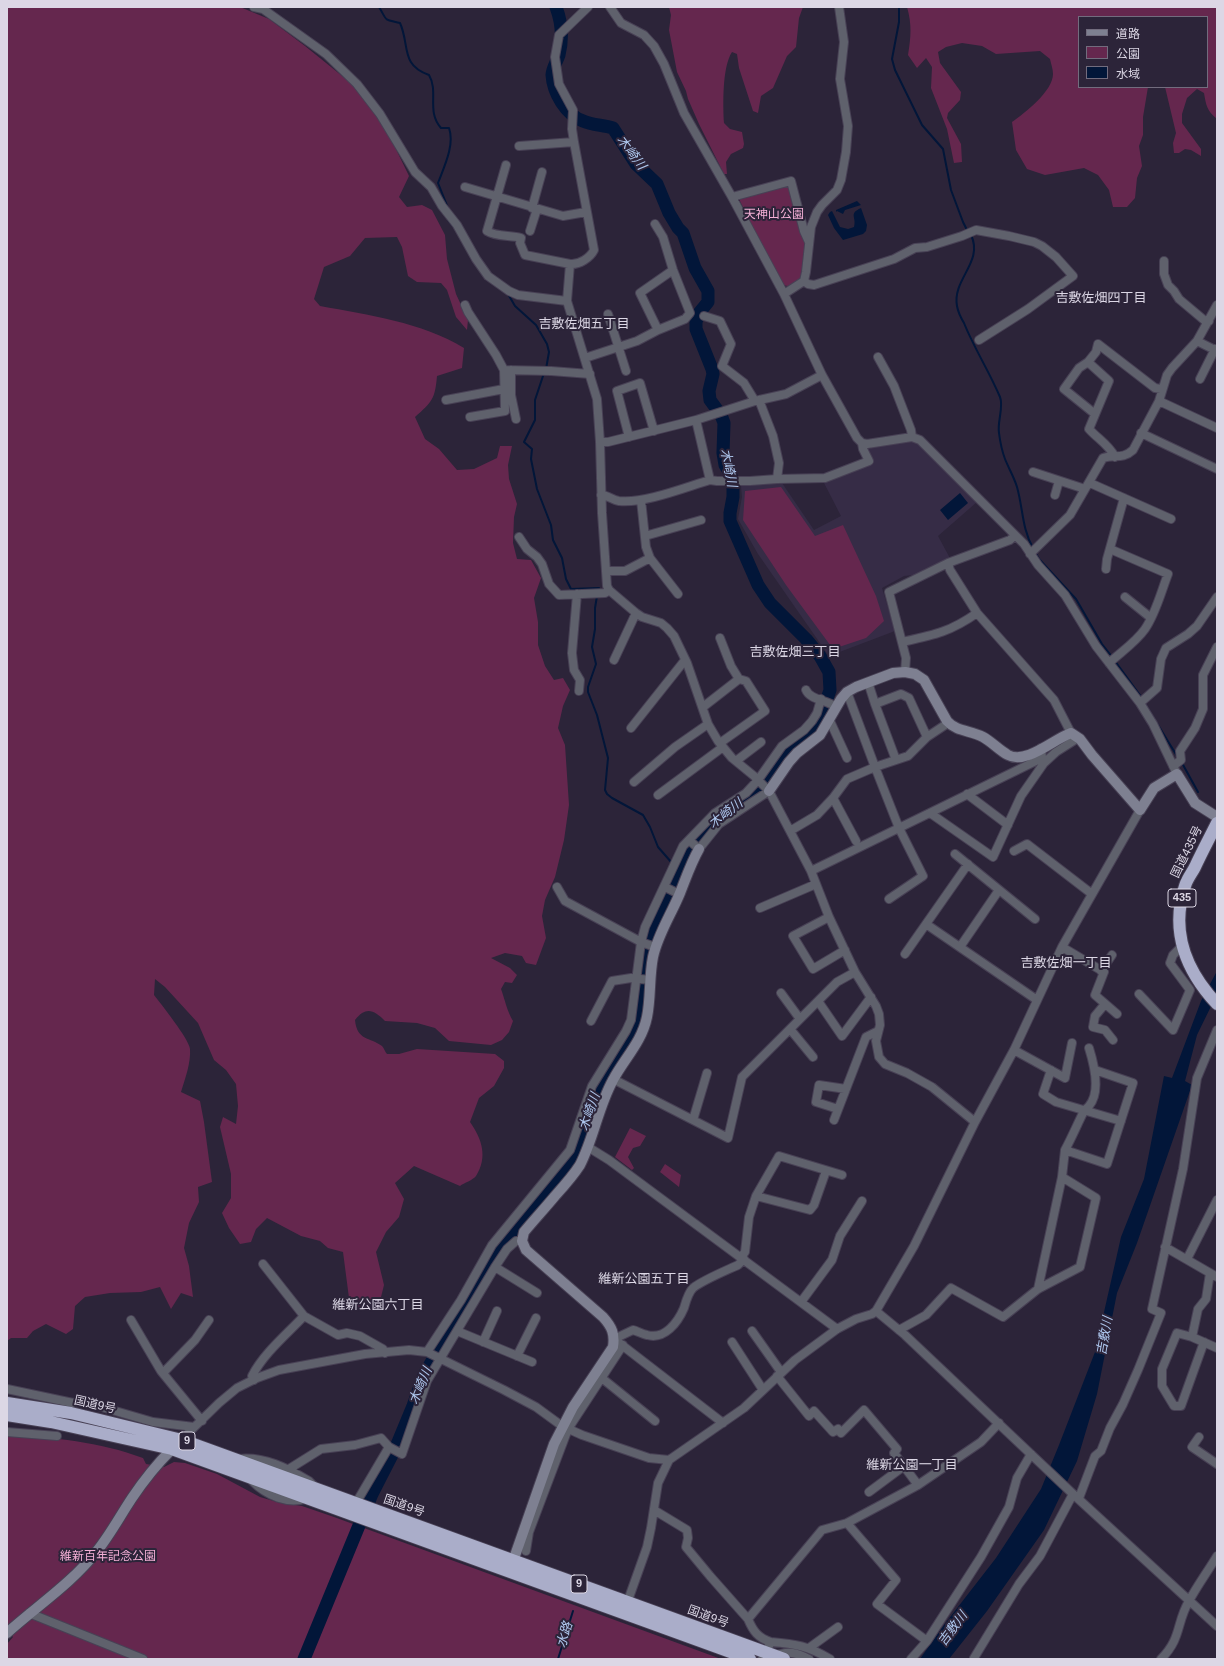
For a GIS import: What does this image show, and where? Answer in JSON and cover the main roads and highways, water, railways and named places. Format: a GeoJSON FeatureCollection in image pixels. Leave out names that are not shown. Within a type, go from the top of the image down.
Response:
{"type":"FeatureCollection","features":[{"type":"Feature","properties":{"kind":"highway","name":"国道435号"},"geometry":{"type":"LineString","coordinates":[[1217,823],[1185,885],[1179,920],[1180,936],[1186,959],[1196,978],[1217,1004]]}},
{"type":"Feature","properties":{"kind":"highway","name":"国道9号"},"geometry":{"type":"LineString","coordinates":[[7,1403],[71,1413],[182,1440],[235,1459],[371,1515],[625,1608],[750,1659]]}},
{"type":"Feature","properties":{"kind":"highway","name":"国道9号"},"geometry":{"type":"LineString","coordinates":[[7,1415],[51,1422],[172,1449],[248,1476],[312,1492]]}},
{"type":"Feature","properties":{"kind":"highway","name":"国道9号"},"geometry":{"type":"LineString","coordinates":[[625,1608],[771,1653]]}},
{"type":"Feature","properties":{"kind":"water"},"geometry":{"type":"Polygon","coordinates":[[[857,201],[861,205],[845,210],[843,214],[837,211],[836,212],[836,210],[857,201]]]}},
{"type":"Feature","properties":{"kind":"water"},"geometry":{"type":"Polygon","coordinates":[[[861,208],[867,225],[866,231],[863,234],[843,240],[834,228],[828,215],[832,211],[840,227],[848,229],[854,227],[854,214],[861,208]]]}},
{"type":"Feature","properties":{"kind":"water"},"geometry":{"type":"Polygon","coordinates":[[[960,493],[968,503],[948,520],[940,510],[960,493]]]}},
{"type":"Feature","properties":{"kind":"water","name":"吉敷川"},"geometry":{"type":"Polygon","coordinates":[[[1217,971],[1217,994],[1197,1035],[1185,1081],[1192,1085],[1137,1243],[1117,1293],[1097,1394],[1077,1461],[1044,1530],[987,1611],[949,1659],[920,1659],[944,1625],[996,1558],[1041,1489],[1095,1352],[1121,1237],[1144,1179],[1164,1076],[1172,1078],[1201,1001],[1217,971]]]}},
{"type":"Feature","properties":{"kind":"waterway"},"geometry":{"type":"LineString","coordinates":[[379,7],[386,19],[400,23],[407,54],[410,60],[420,71],[429,75],[432,81],[433,108],[437,122],[441,128],[449,128],[451,142],[450,149],[438,183],[448,208]]}},
{"type":"Feature","properties":{"kind":"waterway","name":"木崎川"},"geometry":{"type":"LineString","coordinates":[[304,1659],[372,1494],[396,1447],[424,1375],[486,1267],[514,1230],[561,1174],[575,1154],[587,1120],[587,1111],[604,1076],[627,1040],[632,1028],[636,1015],[644,951],[649,934],[685,853],[717,818],[759,790],[776,763],[813,728],[824,708],[830,690],[829,672],[820,656],[806,639],[770,603],[758,585],[730,521],[733,485],[731,475],[725,465],[723,453],[724,423],[721,415],[710,400],[709,391],[713,374],[696,329],[696,322],[699,313],[708,302],[708,291],[695,268],[683,233],[678,228],[669,213],[657,184],[636,164],[613,128],[590,123],[577,118],[566,109],[558,96],[552,75],[559,55],[561,43],[561,25],[556,7]]}},
{"type":"Feature","properties":{"kind":"waterway"},"geometry":{"type":"LineString","coordinates":[[899,7],[899,22],[892,59],[895,70],[922,125],[943,149],[951,190],[968,232]]}},
{"type":"Feature","properties":{"kind":"waterway"},"geometry":{"type":"LineString","coordinates":[[448,220],[454,227]]}},
{"type":"Feature","properties":{"kind":"waterway"},"geometry":{"type":"LineString","coordinates":[[971,235],[974,245],[974,254],[959,287],[957,306],[972,341],[1000,397],[1001,405],[999,436],[1001,446],[1017,487],[1025,526],[1029,541],[1033,548]]}},
{"type":"Feature","properties":{"kind":"waterway"},"geometry":{"type":"LineString","coordinates":[[508,294],[515,306],[536,325],[547,344],[549,352],[546,369]]}},
{"type":"Feature","properties":{"kind":"waterway"},"geometry":{"type":"LineString","coordinates":[[544,373],[535,400],[535,420],[524,442],[532,449],[531,459],[537,489],[551,525],[553,540],[562,558],[566,579],[571,589],[599,588],[598,591]]}},
{"type":"Feature","properties":{"kind":"waterway"},"geometry":{"type":"LineString","coordinates":[[1035,552],[1039,559],[1076,599],[1102,644],[1113,658]]}},
{"type":"Feature","properties":{"kind":"waterway"},"geometry":{"type":"LineString","coordinates":[[597,596],[595,608],[595,629],[592,647],[596,664],[588,687],[588,692],[597,715],[608,758],[605,790],[612,798],[643,815],[650,827],[658,847],[672,863]]}},
{"type":"Feature","properties":{"kind":"waterway"},"geometry":{"type":"LineString","coordinates":[[1115,661],[1142,698]]}},
{"type":"Feature","properties":{"kind":"waterway"},"geometry":{"type":"LineString","coordinates":[[1144,702],[1177,756]]}},
{"type":"Feature","properties":{"kind":"waterway"},"geometry":{"type":"LineString","coordinates":[[1182,763],[1198,792]]}},
{"type":"Feature","properties":{"kind":"waterway","name":"水路"},"geometry":{"type":"LineString","coordinates":[[558,1659],[573,1611]]}},
{"type":"Feature","properties":{"kind":"district","name":"吉敷佐畑四丁目"},"geometry":{"type":"Point","coordinates":[1101,298]}},
{"type":"Feature","properties":{"kind":"district","name":"吉敷佐畑五丁目"},"geometry":{"type":"Point","coordinates":[584,324]}},
{"type":"Feature","properties":{"kind":"district","name":"吉敷佐畑三丁目"},"geometry":{"type":"Point","coordinates":[795,652]}},
{"type":"Feature","properties":{"kind":"district","name":"吉敷佐畑一丁目"},"geometry":{"type":"Point","coordinates":[1066,963]}},
{"type":"Feature","properties":{"kind":"district","name":"維新公園五丁目"},"geometry":{"type":"Point","coordinates":[644,1279]}},
{"type":"Feature","properties":{"kind":"district","name":"維新公園六丁目"},"geometry":{"type":"Point","coordinates":[378,1305]}},
{"type":"Feature","properties":{"kind":"district","name":"維新公園一丁目"},"geometry":{"type":"Point","coordinates":[912,1465]}},
{"type":"Feature","properties":{"kind":"park label","name":"天神山公園"},"geometry":{"type":"Point","coordinates":[774,215]}},
{"type":"Feature","properties":{"kind":"park label","name":"維新百年記念公園"},"geometry":{"type":"Point","coordinates":[108,1557]}}]}
